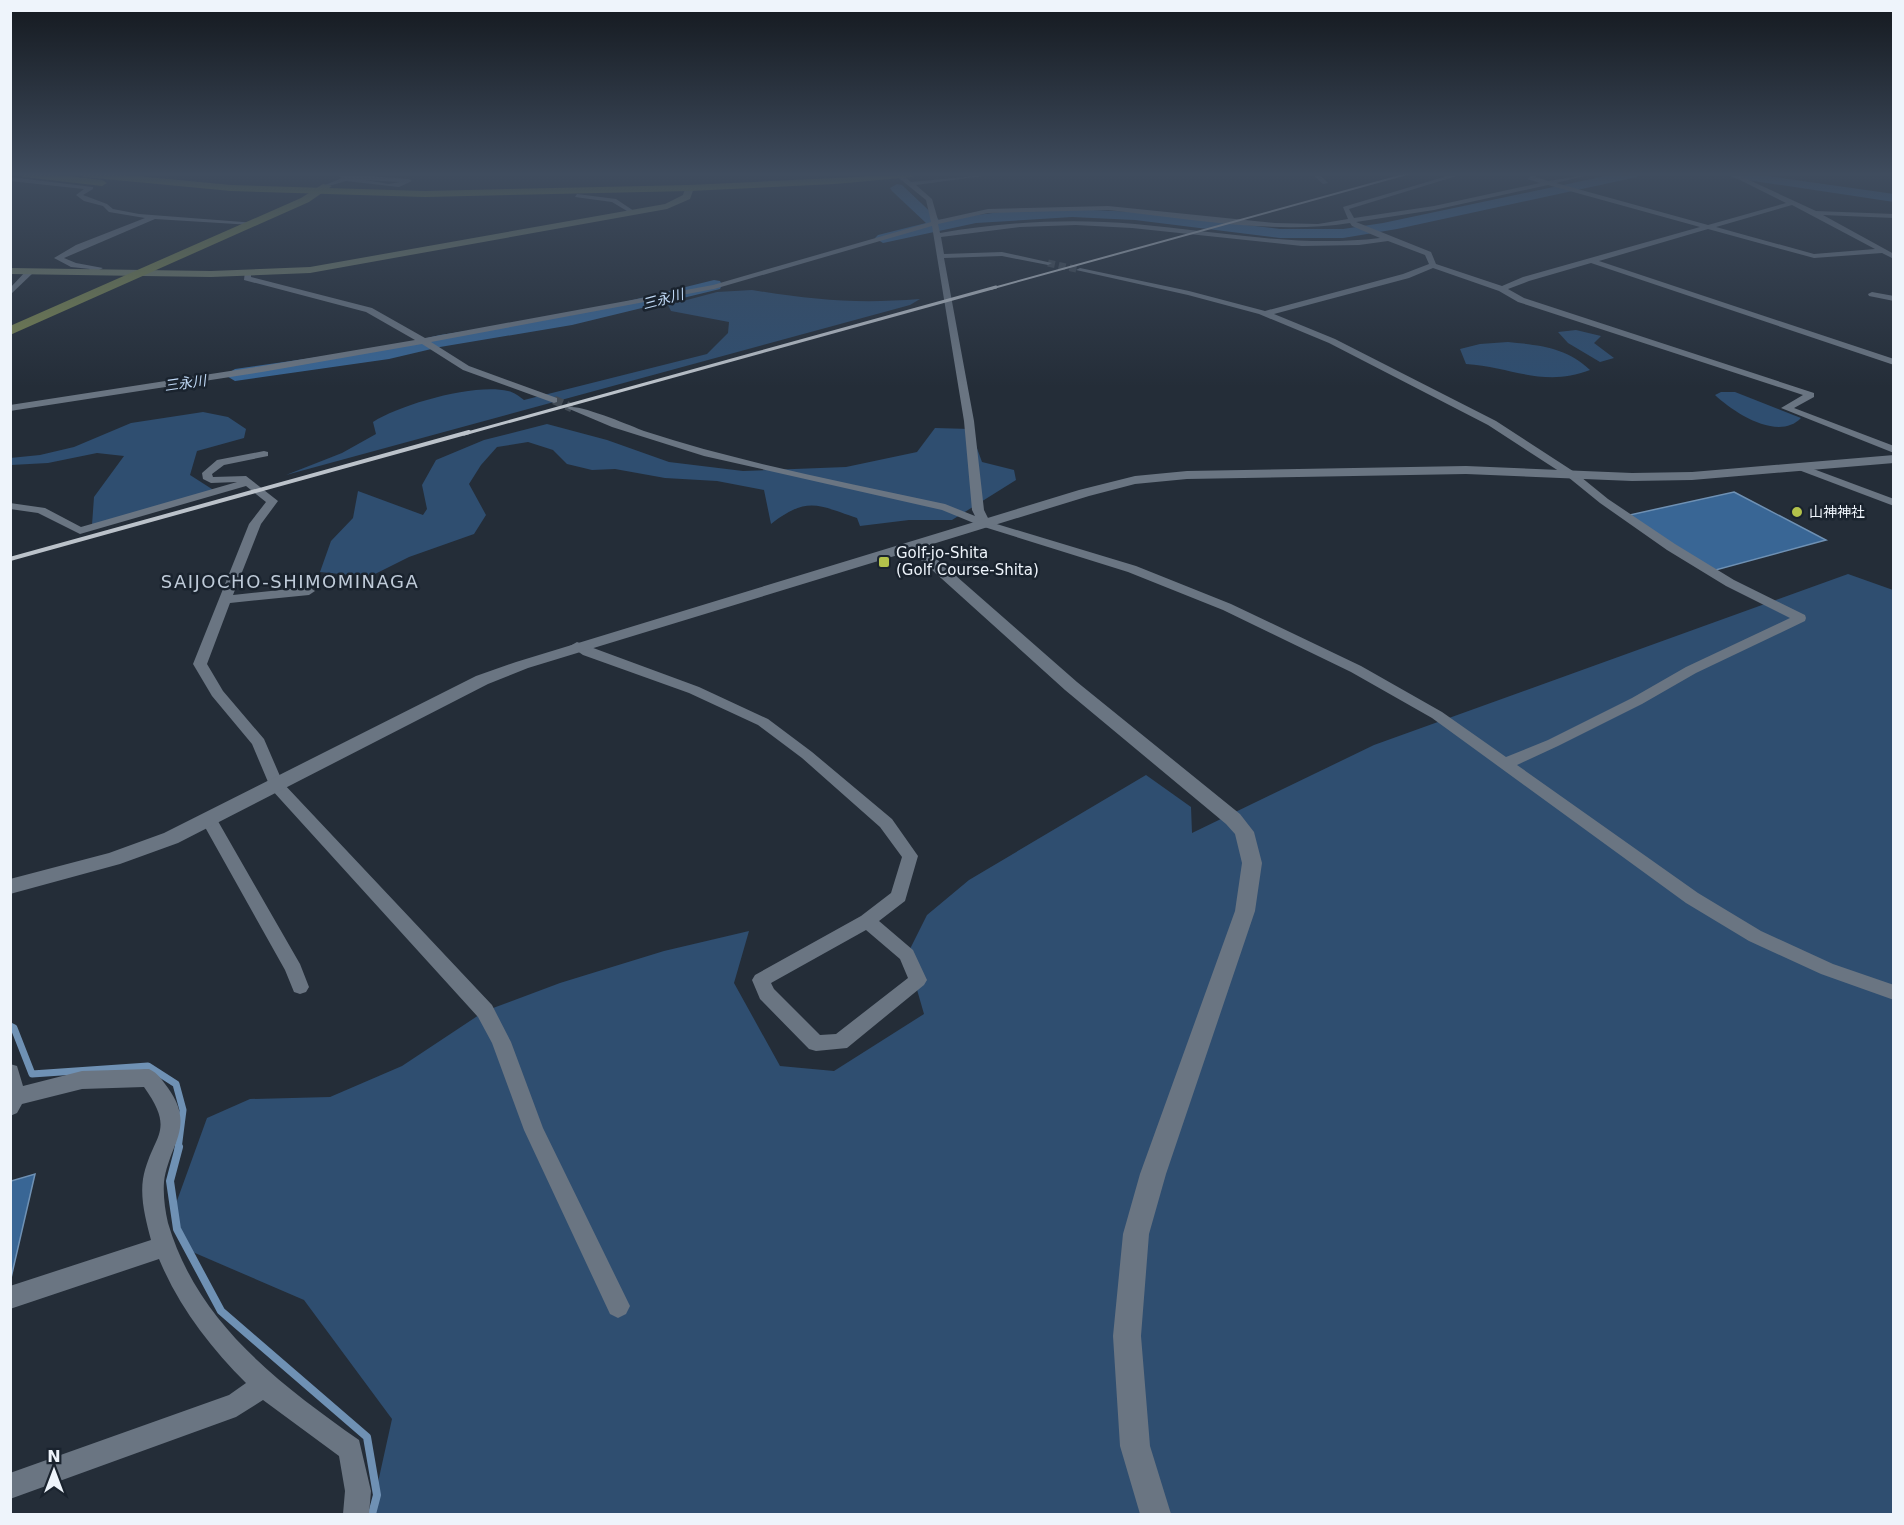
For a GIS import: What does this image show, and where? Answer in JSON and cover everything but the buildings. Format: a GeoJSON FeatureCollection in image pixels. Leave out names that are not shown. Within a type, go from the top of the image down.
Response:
{"type":"FeatureCollection","features":[{"type":"Feature","properties":{"kind":"main road"},"geometry":{"type":"LineString","coordinates":[[10,324],[196,245]]}},
{"type":"Feature","properties":{"kind":"main road"},"geometry":{"type":"LineString","coordinates":[[10,271],[129,274],[248,273],[349,264],[454,245]]}},
{"type":"Feature","properties":{"kind":"main road"},"geometry":{"type":"LineString","coordinates":[[10,331],[129,274]]}},
{"type":"Feature","properties":{"kind":"street"},"geometry":{"type":"LineString","coordinates":[[84,245],[58,258],[74,265],[99,268],[89,273]]}},
{"type":"Feature","properties":{"kind":"street"},"geometry":{"type":"LineString","coordinates":[[10,408],[262,369],[605,309],[714,287],[858,245]]}},
{"type":"Feature","properties":{"kind":"street"},"geometry":{"type":"LineString","coordinates":[[938,245],[969,421],[978,510],[985,524]]}},
{"type":"Feature","properties":{"kind":"street"},"geometry":{"type":"LineString","coordinates":[[1405,245],[1428,254],[1433,265]]}},
{"type":"Feature","properties":{"kind":"street"},"geometry":{"type":"LineString","coordinates":[[1502,289],[1526,279],[1647,245]]}},
{"type":"Feature","properties":{"kind":"street"},"geometry":{"type":"LineString","coordinates":[[1775,245],[1814,256],[1883,251]]}},
{"type":"Feature","properties":{"kind":"street"},"geometry":{"type":"LineString","coordinates":[[1872,245],[1893,257]]}},
{"type":"Feature","properties":{"kind":"street"},"geometry":{"type":"LineString","coordinates":[[940,256],[1002,254],[1048,263]]}},
{"type":"Feature","properties":{"kind":"street"},"geometry":{"type":"LineString","coordinates":[[1593,261],[1893,362]]}},
{"type":"Feature","properties":{"kind":"street"},"geometry":{"type":"LineString","coordinates":[[1263,314],[1406,276],[1433,265],[1502,289],[1521,300],[1811,395],[1786,408],[1893,450]]}},
{"type":"Feature","properties":{"kind":"street"},"geometry":{"type":"LineString","coordinates":[[1080,270],[1189,293],[1263,314],[1332,341],[1492,423],[1572,475],[1604,501],[1671,547],[1730,583],[1800,618],[1691,670],[1637,701],[1553,743],[1505,764]]}},
{"type":"Feature","properties":{"kind":"street"},"geometry":{"type":"LineString","coordinates":[[10,293],[30,272]]}},
{"type":"Feature","properties":{"kind":"street"},"geometry":{"type":"LineString","coordinates":[[248,273],[247,278],[369,310],[466,368],[554,400]]}},
{"type":"Feature","properties":{"kind":"street"},"geometry":{"type":"LineString","coordinates":[[1872,294],[1893,299]]}},
{"type":"Feature","properties":{"kind":"street"},"geometry":{"type":"LineString","coordinates":[[572,408],[633,432],[945,507],[985,524],[1132,569],[1276,629],[1356,669],[1437,715],[1692,898],[1755,936],[1827,969],[1893,993]]}},
{"type":"Feature","properties":{"kind":"street"},"geometry":{"type":"LineString","coordinates":[[264,454],[221,462],[207,472],[207,477],[211,480],[242,478],[272,501],[255,524],[200,664],[217,693],[260,742],[276,785],[485,1011],[501,1042],[534,1130],[618,1306]]}},
{"type":"Feature","properties":{"kind":"street"},"geometry":{"type":"LineString","coordinates":[[10,887],[113,860],[171,838],[482,680],[578,646],[915,546],[1094,490],[1136,480],[1187,475],[1466,470],[1572,475],[1692,476],[1893,459]]}},
{"type":"Feature","properties":{"kind":"street"},"geometry":{"type":"LineString","coordinates":[[1800,467],[1893,503]]}},
{"type":"Feature","properties":{"kind":"street"},"geometry":{"type":"LineString","coordinates":[[10,506],[41,510],[80,531],[248,482]]}},
{"type":"Feature","properties":{"kind":"street"},"geometry":{"type":"LineString","coordinates":[[915,546],[1071,686],[1233,819],[1244,832],[1252,863],[1245,911],[1153,1174],[1136,1234],[1127,1336],[1135,1446],[1156,1515]]}},
{"type":"Feature","properties":{"kind":"street"},"geometry":{"type":"LineString","coordinates":[[224,600],[309,591]]}},
{"type":"Feature","properties":{"kind":"street"},"geometry":{"type":"LineString","coordinates":[[578,646],[588,652],[694,690],[763,722],[807,755],[886,824],[910,856],[898,896],[867,921],[761,980],[767,994],[816,1043],[840,1042],[918,980],[907,956],[867,921]]}},
{"type":"Feature","properties":{"kind":"street"},"geometry":{"type":"LineString","coordinates":[[209,820],[294,969],[300,987]]}},
{"type":"Feature","properties":{"kind":"street"},"geometry":{"type":"LineString","coordinates":[[10,1072],[13,1102],[82,1080],[149,1078],[169,1109],[169,1140],[152,1181],[154,1213],[163,1247],[202,1316],[264,1385],[350,1449],[358,1491],[356,1515]]}},
{"type":"Feature","properties":{"kind":"street"},"geometry":{"type":"LineString","coordinates":[[10,1298],[163,1247]]}},
{"type":"Feature","properties":{"kind":"street"},"geometry":{"type":"LineString","coordinates":[[10,1486],[236,1405],[264,1385]]}},
{"type":"Feature","properties":{"kind":"shaded area"},"geometry":{"type":"Polygon","coordinates":[[[752,290],[835,300],[920,299],[910,305],[286,475],[342,453],[376,434],[373,422],[419,402],[458,393],[494,389],[510,392],[524,400],[707,354],[728,333],[729,322],[671,311],[668,305],[717,292],[752,290]]]}},
{"type":"Feature","properties":{"kind":"shaded area"},"geometry":{"type":"Polygon","coordinates":[[[1576,330],[1601,336],[1594,343],[1614,358],[1600,362],[1568,343],[1558,332],[1576,330]]]}},
{"type":"Feature","properties":{"kind":"shaded area"},"geometry":{"type":"Polygon","coordinates":[[[1508,342],[1552,348],[1572,356],[1590,370],[1558,377],[1528,375],[1466,364],[1460,349],[1480,344],[1508,342]]]}},
{"type":"Feature","properties":{"kind":"shaded area"},"geometry":{"type":"Polygon","coordinates":[[[1721,392],[1735,392],[1801,418],[1791,425],[1768,426],[1733,409],[1715,395],[1721,392]]]}},
{"type":"Feature","properties":{"kind":"shaded area"},"geometry":{"type":"Polygon","coordinates":[[[203,412],[228,417],[246,429],[244,438],[197,451],[190,475],[215,491],[92,525],[94,497],[124,456],[97,453],[48,463],[11,465],[10,458],[40,455],[74,447],[131,423],[203,412]]]}},
{"type":"Feature","properties":{"kind":"shaded area"},"geometry":{"type":"Polygon","coordinates":[[[547,424],[607,440],[669,462],[743,471],[846,467],[917,452],[935,428],[970,429],[982,462],[1014,470],[1016,480],[952,520],[909,520],[860,526],[857,518],[822,507],[804,506],[783,515],[771,524],[764,490],[717,481],[665,478],[615,469],[592,470],[567,464],[553,450],[528,442],[497,447],[481,465],[469,484],[486,515],[474,534],[409,557],[369,577],[320,572],[331,541],[353,518],[358,491],[423,515],[427,509],[422,485],[436,460],[484,440],[547,424]]]}},
{"type":"Feature","properties":{"kind":"shaded area"},"geometry":{"type":"Polygon","coordinates":[[[1734,492],[1826,540],[1712,571],[1625,516],[1734,492]]]}},
{"type":"Feature","properties":{"kind":"shaded area"},"geometry":{"type":"Polygon","coordinates":[[[1848,574],[1893,590],[1893,1514],[371,1514],[392,1419],[304,1300],[188,1250],[174,1209],[207,1118],[250,1099],[330,1097],[402,1066],[485,1011],[560,983],[664,951],[749,931],[734,983],[780,1066],[834,1071],[924,1014],[907,955],[927,915],[969,880],[1146,775],[1191,807],[1192,833],[1374,745],[1848,574]]]}},
{"type":"Feature","properties":{"kind":"shaded area"},"geometry":{"type":"Polygon","coordinates":[[[35,1174],[11,1278],[11,1181],[35,1174]]]}},
{"type":"Feature","properties":{"kind":"waterway","name":"三永川"},"geometry":{"type":"LineString","coordinates":[[235,375],[389,353],[440,341],[572,320],[649,303],[714,285]]}},
{"type":"Feature","properties":{"kind":"waterway"},"geometry":{"type":"LineString","coordinates":[[10,1026],[14,1028],[32,1074],[148,1066],[176,1084],[183,1110],[178,1149]]}},
{"type":"Feature","properties":{"kind":"waterway"},"geometry":{"type":"LineString","coordinates":[[179,1147],[170,1181],[177,1229],[221,1311],[367,1437],[377,1495],[372,1514]]}},
{"type":"Feature","properties":{"kind":"tunnel"},"geometry":{"type":"LineString","coordinates":[[1048,263],[1080,270]]}},
{"type":"Feature","properties":{"kind":"tunnel"},"geometry":{"type":"LineString","coordinates":[[554,400],[572,408]]}},
{"type":"Feature","properties":{"kind":"railway"},"geometry":{"type":"LineString","coordinates":[[990,289],[1149,245]]}},
{"type":"Feature","properties":{"kind":"railway"},"geometry":{"type":"LineString","coordinates":[[464,434],[996,287]]}},
{"type":"Feature","properties":{"kind":"railway"},"geometry":{"type":"LineString","coordinates":[[10,559],[469,432]]}},
{"type":"Feature","properties":{"kind":"place","name":"山神神社"},"geometry":{"type":"Point","coordinates":[1797,512]}},
{"type":"Feature","properties":{"kind":"place","name":"Golf-jo-Shita (Golf Course-Shita)"},"geometry":{"type":"Point","coordinates":[884,562]}},
{"type":"Feature","properties":{"kind":"district","name":"SAIJOCHO-SHIMOMINAGA"},"geometry":{"type":"Point","coordinates":[290,581]}}]}
